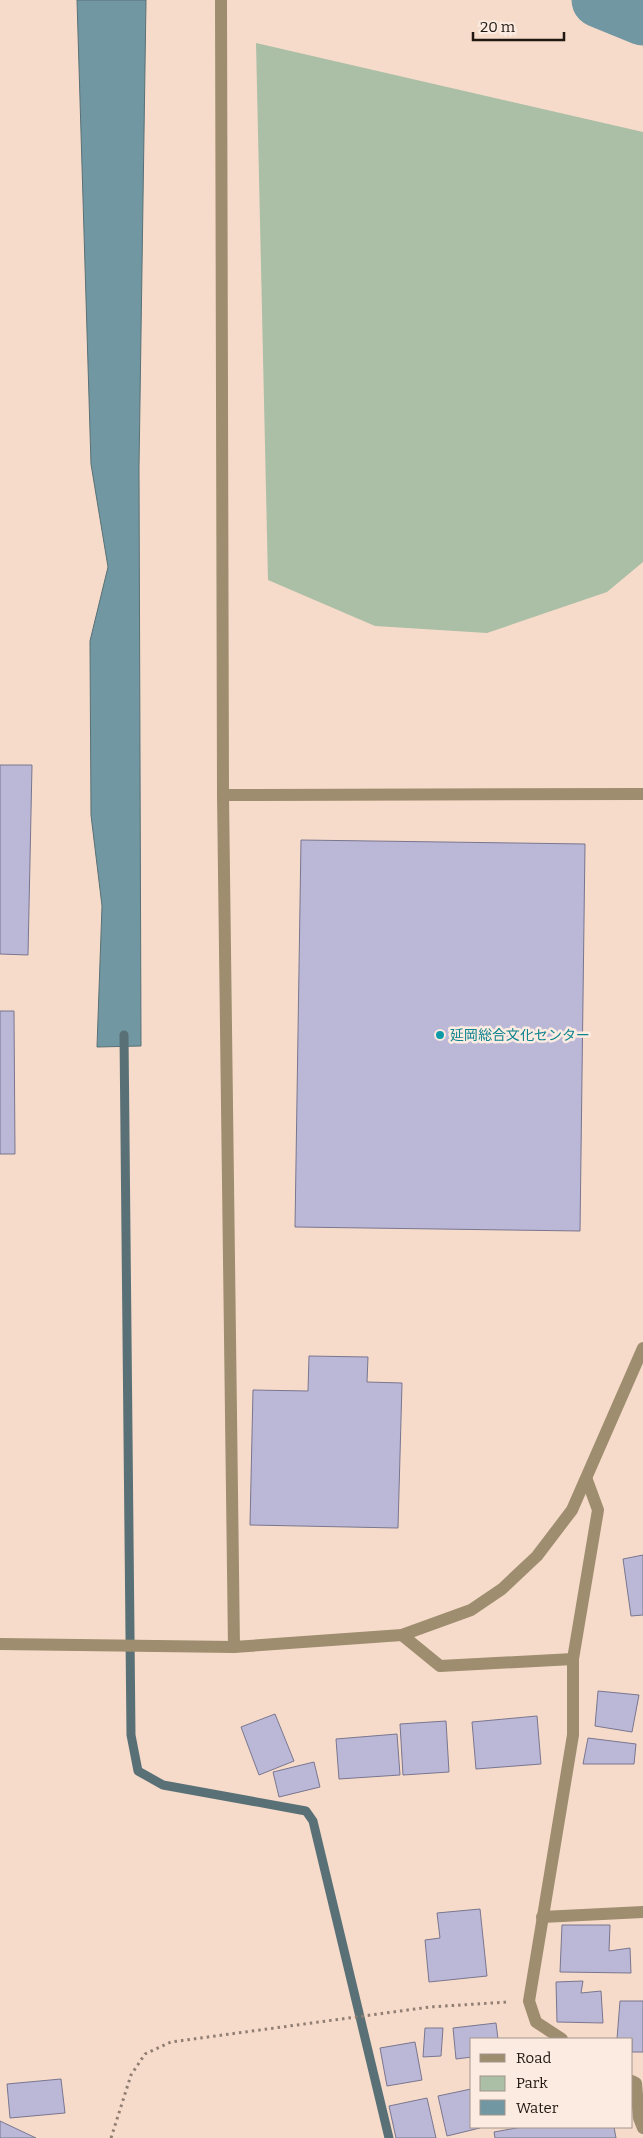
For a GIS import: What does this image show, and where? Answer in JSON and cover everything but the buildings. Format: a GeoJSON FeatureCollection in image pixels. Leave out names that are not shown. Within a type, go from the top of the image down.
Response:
{"type":"FeatureCollection","features":[{"type":"Feature","properties":{"kind":"street"},"geometry":{"type":"LineString","coordinates":[[221,0],[224,795],[234,1647]]}},
{"type":"Feature","properties":{"kind":"street"},"geometry":{"type":"LineString","coordinates":[[224,795],[643,794]]}},
{"type":"Feature","properties":{"kind":"street"},"geometry":{"type":"LineString","coordinates":[[0,1644],[234,1647],[402,1636],[471,1610],[502,1589],[537,1556],[572,1510],[587,1480],[643,1348]]}},
{"type":"Feature","properties":{"kind":"street"},"geometry":{"type":"LineString","coordinates":[[560,2038],[536,2022],[529,2001],[572,1735],[574,1659],[598,1510],[587,1480]]}},
{"type":"Feature","properties":{"kind":"street"},"geometry":{"type":"LineString","coordinates":[[402,1636],[440,1666],[574,1659]]}},
{"type":"Feature","properties":{"kind":"street"},"geometry":{"type":"LineString","coordinates":[[542,1918],[643,1912]]}},
{"type":"Feature","properties":{"kind":"street"},"geometry":{"type":"LineString","coordinates":[[633,2081],[636,2083],[639,2118],[643,2128]]}},
{"type":"Feature","properties":{"kind":"path"},"geometry":{"type":"LineString","coordinates":[[111,2138],[131,2075],[145,2054],[171,2042],[430,2007],[529,2001]]}},
{"type":"Feature","properties":{"kind":"green space"},"geometry":{"type":"Polygon","coordinates":[[[256,43],[643,132],[643,562],[607,592],[487,633],[375,626],[268,580],[256,43]]]}},
{"type":"Feature","properties":{"kind":"water"},"geometry":{"type":"Polygon","coordinates":[[[77,0],[146,0],[139,467],[141,1046],[97,1047],[102,906],[91,815],[90,641],[108,567],[91,464],[77,0]]]}},
{"type":"Feature","properties":{"kind":"waterway"},"geometry":{"type":"LineString","coordinates":[[599,0],[643,18]]}},
{"type":"Feature","properties":{"kind":"waterway"},"geometry":{"type":"LineString","coordinates":[[124,1035],[131,1735],[138,1771],[163,1785],[306,1811],[313,1821],[389,2138]]}},
{"type":"Feature","properties":{"kind":"place","name":"延岡総合文化センター"},"geometry":{"type":"Point","coordinates":[440,1035]}}]}
